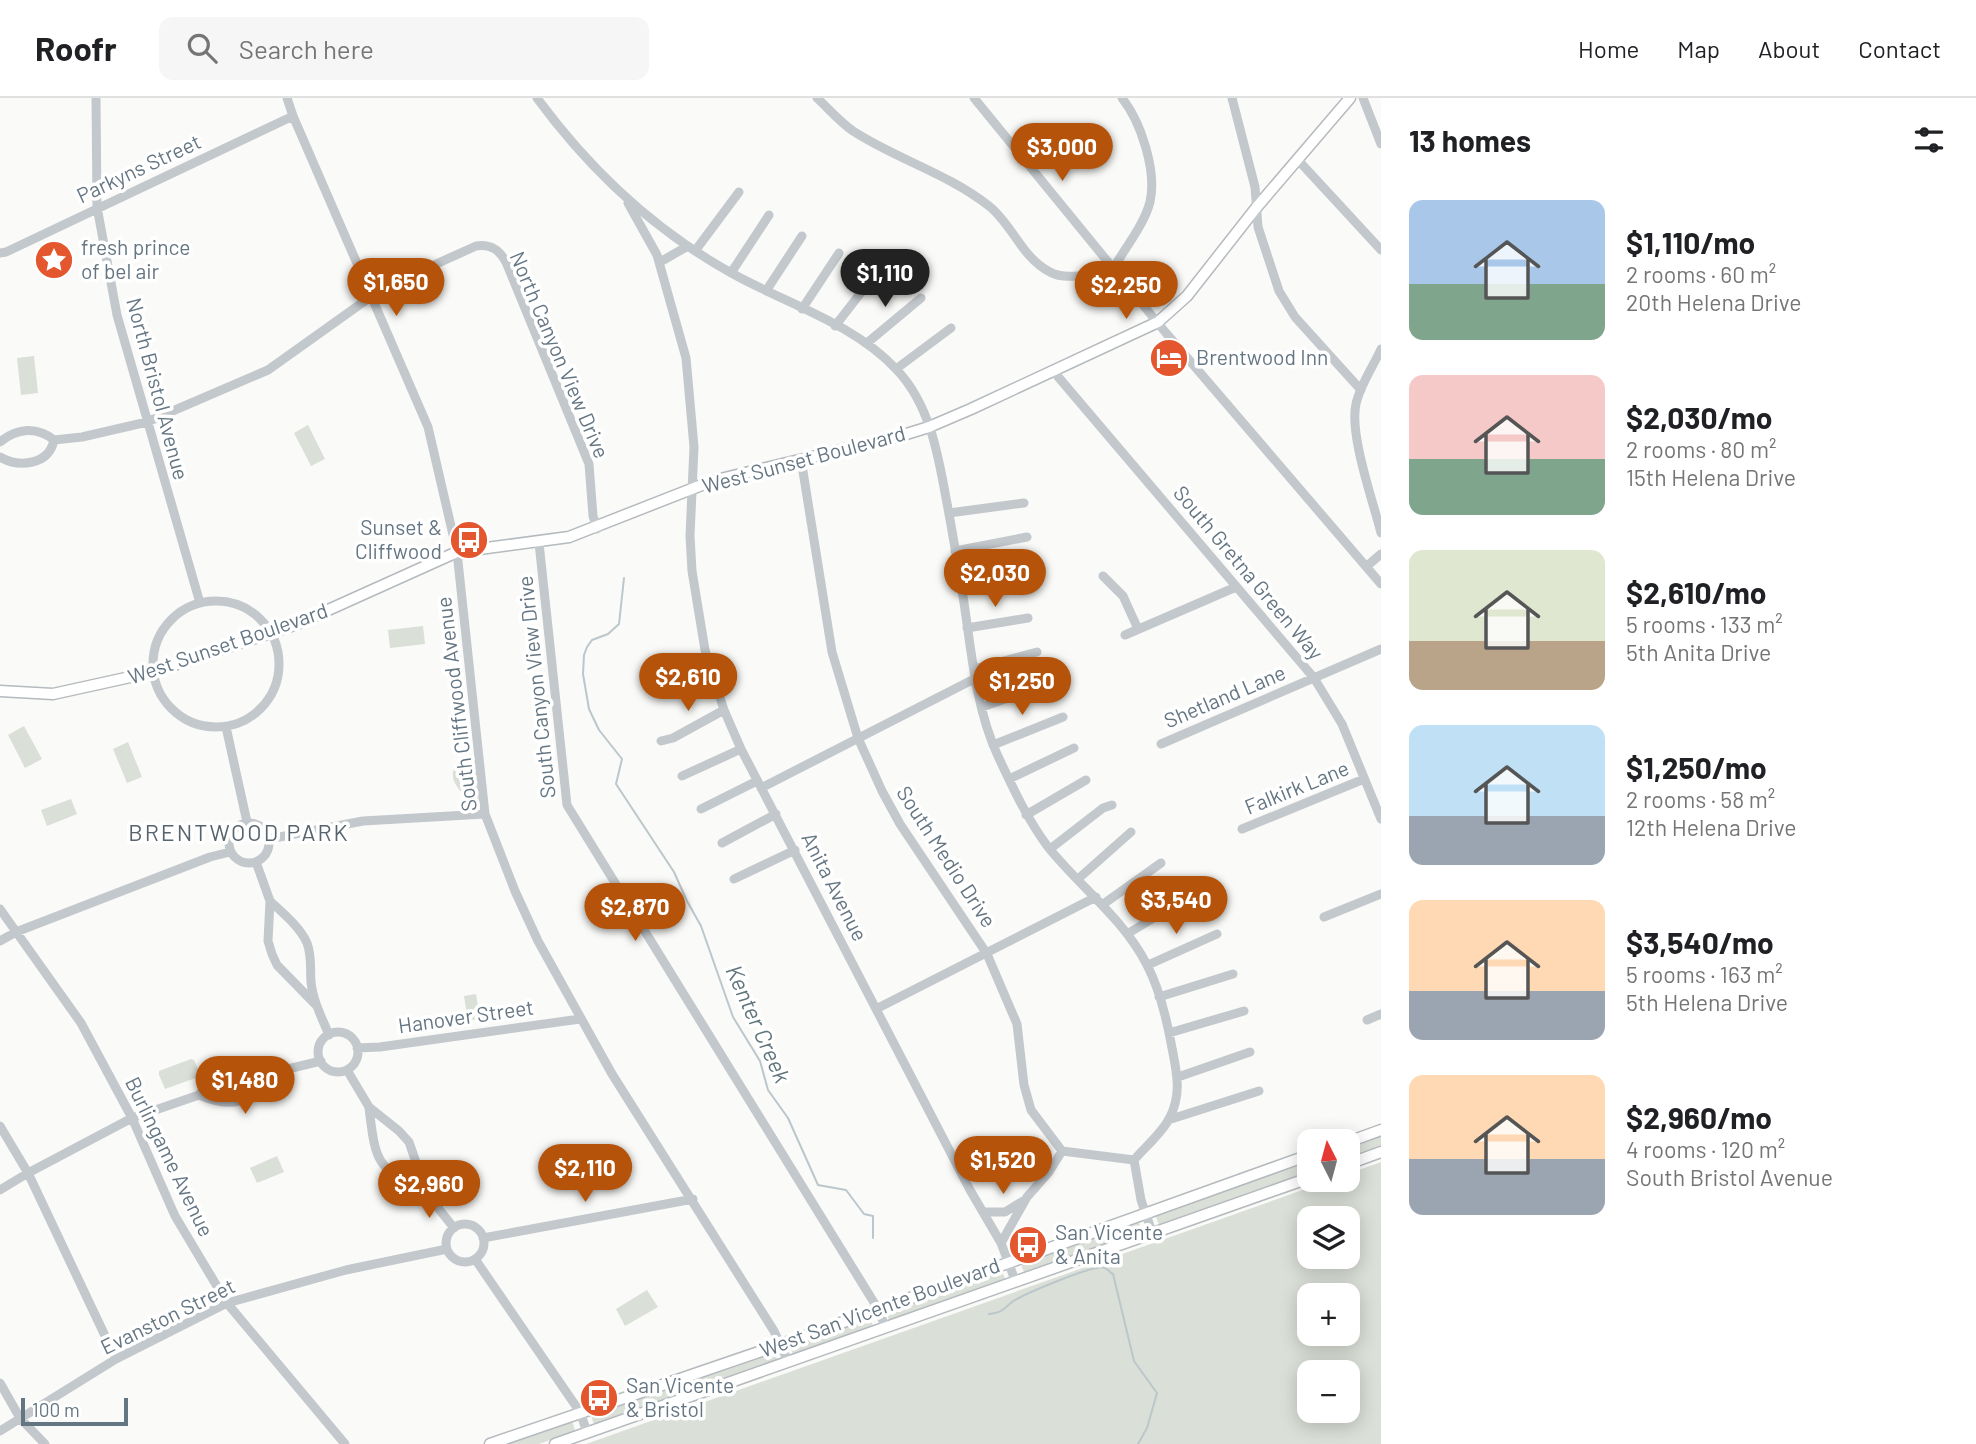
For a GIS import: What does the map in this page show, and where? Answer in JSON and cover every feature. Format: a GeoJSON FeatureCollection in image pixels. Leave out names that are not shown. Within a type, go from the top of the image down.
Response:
{"type":"FeatureCollection","features":[{"type":"Feature","properties":{"kind":"main road","name":"West Sunset Boulevard"},"geometry":{"type":"LineString","coordinates":[[0,691],[53,694],[153,672],[271,634],[457,552],[569,537],[712,481],[929,427],[1054,372],[1158,322],[1187,296],[1256,208],[1350,98]]}},
{"type":"Feature","properties":{"kind":"main road"},"geometry":{"type":"LineString","coordinates":[[1360,1138],[1381,1130]]}},
{"type":"Feature","properties":{"kind":"main road"},"geometry":{"type":"LineString","coordinates":[[1360,1160],[1381,1152]]}},
{"type":"Feature","properties":{"kind":"main road","name":"West San Vicente Boulevard"},"geometry":{"type":"LineString","coordinates":[[490,1444],[782,1344],[1297,1159]]}},
{"type":"Feature","properties":{"kind":"main road","name":"West San Vicente Boulevard"},"geometry":{"type":"LineString","coordinates":[[555,1444],[1297,1182]]}},
{"type":"Feature","properties":{"kind":"street","name":"North Bristol Avenue"},"geometry":{"type":"LineString","coordinates":[[96,98],[97,207],[117,315],[200,603]]}},
{"type":"Feature","properties":{"kind":"street","name":"South Cliffwood Avenue"},"geometry":{"type":"LineString","coordinates":[[287,98],[370,298],[428,427],[457,552],[485,814],[525,916],[612,1074],[782,1344],[788,1361]]}},
{"type":"Feature","properties":{"kind":"street"},"geometry":{"type":"LineString","coordinates":[[537,98],[587,158],[627,200],[691,248],[731,273],[867,344],[896,369],[913,390],[929,427],[941,469],[975,673],[993,745],[1027,815],[1050,849],[1127,934],[1148,965],[1159,996],[1178,1077],[1178,1093],[1168,1120],[1135,1160],[1141,1200],[1152,1232]]}},
{"type":"Feature","properties":{"kind":"street"},"geometry":{"type":"LineString","coordinates":[[817,98],[849,129],[874,144],[954,182],[991,207],[1037,265],[1052,274],[1069,277],[1113,269],[1150,202],[1151,188],[1144,139],[1136,119],[1122,98]]}},
{"type":"Feature","properties":{"kind":"street"},"geometry":{"type":"LineString","coordinates":[[974,98],[1113,269],[1381,584]]}},
{"type":"Feature","properties":{"kind":"street"},"geometry":{"type":"LineString","coordinates":[[1232,98],[1255,187],[1258,227],[1285,301],[1304,327],[1361,390]]}},
{"type":"Feature","properties":{"kind":"street"},"geometry":{"type":"LineString","coordinates":[[1363,98],[1381,144]]}},
{"type":"Feature","properties":{"kind":"street","name":"Parkyns Street"},"geometry":{"type":"LineString","coordinates":[[0,253],[293,117]]}},
{"type":"Feature","properties":{"kind":"street"},"geometry":{"type":"LineString","coordinates":[[1298,160],[1381,250]]}},
{"type":"Feature","properties":{"kind":"street"},"geometry":{"type":"LineString","coordinates":[[660,262],[691,248],[739,192]]}},
{"type":"Feature","properties":{"kind":"street","name":"Anita Avenue"},"geometry":{"type":"LineString","coordinates":[[627,200],[660,262],[683,341],[693,428],[691,570],[705,650],[724,710],[759,784],[970,1190],[1001,1243],[1015,1280]]}},
{"type":"Feature","properties":{"kind":"street"},"geometry":{"type":"LineString","coordinates":[[731,273],[769,215]]}},
{"type":"Feature","properties":{"kind":"street"},"geometry":{"type":"LineString","coordinates":[[766,291],[802,236]]}},
{"type":"Feature","properties":{"kind":"street","name":"North Canyon View Drive"},"geometry":{"type":"LineString","coordinates":[[370,298],[383,288],[476,246],[493,247],[501,253],[589,464],[593,516],[597,528]]}},
{"type":"Feature","properties":{"kind":"street"},"geometry":{"type":"LineString","coordinates":[[802,309],[839,253]]}},
{"type":"Feature","properties":{"kind":"street"},"geometry":{"type":"LineString","coordinates":[[835,326],[877,272]]}},
{"type":"Feature","properties":{"kind":"street"},"geometry":{"type":"LineString","coordinates":[[0,442],[10,435],[28,430],[46,433],[54,440],[82,437],[146,422],[268,370],[370,298]]}},
{"type":"Feature","properties":{"kind":"street"},"geometry":{"type":"LineString","coordinates":[[867,344],[921,298]]}},
{"type":"Feature","properties":{"kind":"street"},"geometry":{"type":"LineString","coordinates":[[896,369],[951,328]]}},
{"type":"Feature","properties":{"kind":"street"},"geometry":{"type":"LineString","coordinates":[[1381,349],[1356,401],[1354,415],[1355,432],[1381,533]]}},
{"type":"Feature","properties":{"kind":"street","name":"South Gretna Green Way"},"geometry":{"type":"LineString","coordinates":[[1054,372],[1314,678],[1342,724],[1381,819]]}},
{"type":"Feature","properties":{"kind":"street"},"geometry":{"type":"LineString","coordinates":[[1370,373],[1381,372]]}},
{"type":"Feature","properties":{"kind":"street"},"geometry":{"type":"LineString","coordinates":[[0,457],[16,463],[39,460],[52,449],[54,440]]}},
{"type":"Feature","properties":{"kind":"street","name":"South Medio Drive"},"geometry":{"type":"LineString","coordinates":[[801,459],[832,652],[858,738],[900,824],[987,954],[1017,1024],[1024,1085],[1031,1110],[1062,1150]]}},
{"type":"Feature","properties":{"kind":"street"},"geometry":{"type":"LineString","coordinates":[[949,513],[1024,503]]}},
{"type":"Feature","properties":{"kind":"street"},"geometry":{"type":"LineString","coordinates":[[955,551],[1027,537]]}},
{"type":"Feature","properties":{"kind":"street","name":"South Canyon View Drive"},"geometry":{"type":"LineString","coordinates":[[538,542],[567,805],[878,1309],[885,1326]]}},
{"type":"Feature","properties":{"kind":"street"},"geometry":{"type":"LineString","coordinates":[[1367,566],[1381,554]]}},
{"type":"Feature","properties":{"kind":"street"},"geometry":{"type":"LineString","coordinates":[[1103,576],[1123,596],[1138,629]]}},
{"type":"Feature","properties":{"kind":"street"},"geometry":{"type":"LineString","coordinates":[[962,591],[1030,584]]}},
{"type":"Feature","properties":{"kind":"street"},"geometry":{"type":"LineString","coordinates":[[1125,635],[1236,587]]}},
{"type":"Feature","properties":{"kind":"street"},"geometry":{"type":"LineString","coordinates":[[200,603],[224,603],[249,610],[271,634],[278,659],[275,691],[262,708],[247,719],[226,727],[206,726],[191,721],[175,711],[156,687],[153,649],[163,628],[181,612],[200,603]]}},
{"type":"Feature","properties":{"kind":"street"},"geometry":{"type":"LineString","coordinates":[[967,628],[1028,618]]}},
{"type":"Feature","properties":{"kind":"street","name":"Shetland Lane"},"geometry":{"type":"LineString","coordinates":[[1161,744],[1381,649]]}},
{"type":"Feature","properties":{"kind":"street"},"geometry":{"type":"LineString","coordinates":[[702,809],[858,738],[975,673],[1037,652]]}},
{"type":"Feature","properties":{"kind":"street"},"geometry":{"type":"LineString","coordinates":[[982,707],[1042,686],[1054,686]]}},
{"type":"Feature","properties":{"kind":"street"},"geometry":{"type":"LineString","coordinates":[[661,741],[673,738],[724,710]]}},
{"type":"Feature","properties":{"kind":"street"},"geometry":{"type":"LineString","coordinates":[[993,745],[1063,717]]}},
{"type":"Feature","properties":{"kind":"street"},"geometry":{"type":"LineString","coordinates":[[226,727],[247,822]]}},
{"type":"Feature","properties":{"kind":"street"},"geometry":{"type":"LineString","coordinates":[[1009,779],[1074,748]]}},
{"type":"Feature","properties":{"kind":"street"},"geometry":{"type":"LineString","coordinates":[[682,776],[741,749]]}},
{"type":"Feature","properties":{"kind":"street","name":"Falkirk Lane"},"geometry":{"type":"LineString","coordinates":[[1242,830],[1364,779]]}},
{"type":"Feature","properties":{"kind":"street"},"geometry":{"type":"LineString","coordinates":[[1027,815],[1086,780]]}},
{"type":"Feature","properties":{"kind":"street"},"geometry":{"type":"LineString","coordinates":[[1050,849],[1112,804]]}},
{"type":"Feature","properties":{"kind":"street"},"geometry":{"type":"LineString","coordinates":[[269,839],[363,821],[485,814]]}},
{"type":"Feature","properties":{"kind":"street"},"geometry":{"type":"LineString","coordinates":[[722,843],[776,814]]}},
{"type":"Feature","properties":{"kind":"street"},"geometry":{"type":"LineString","coordinates":[[247,822],[264,829],[269,839],[268,850],[256,862],[244,862],[230,852],[228,841],[232,830],[247,822]]}},
{"type":"Feature","properties":{"kind":"street"},"geometry":{"type":"LineString","coordinates":[[1079,879],[1131,832]]}},
{"type":"Feature","properties":{"kind":"street"},"geometry":{"type":"LineString","coordinates":[[734,879],[795,850]]}},
{"type":"Feature","properties":{"kind":"street"},"geometry":{"type":"LineString","coordinates":[[0,941],[16,932],[210,857],[230,852]]}},
{"type":"Feature","properties":{"kind":"street"},"geometry":{"type":"LineString","coordinates":[[256,862],[270,901],[268,941],[272,954],[277,965],[316,1005]]}},
{"type":"Feature","properties":{"kind":"street"},"geometry":{"type":"LineString","coordinates":[[876,1009],[1099,901],[1161,863]]}},
{"type":"Feature","properties":{"kind":"street"},"geometry":{"type":"LineString","coordinates":[[1324,917],[1381,894]]}},
{"type":"Feature","properties":{"kind":"street"},"geometry":{"type":"LineString","coordinates":[[1127,934],[1190,895]]}},
{"type":"Feature","properties":{"kind":"street"},"geometry":{"type":"LineString","coordinates":[[270,901],[307,943],[316,1005],[329,1035]]}},
{"type":"Feature","properties":{"kind":"street","name":"Burlingame Avenue"},"geometry":{"type":"LineString","coordinates":[[0,909],[81,1023],[132,1118],[175,1216],[227,1303],[345,1444]]}},
{"type":"Feature","properties":{"kind":"street"},"geometry":{"type":"LineString","coordinates":[[1148,965],[1217,934]]}},
{"type":"Feature","properties":{"kind":"street"},"geometry":{"type":"LineString","coordinates":[[1159,996],[1233,974]]}},
{"type":"Feature","properties":{"kind":"street"},"geometry":{"type":"LineString","coordinates":[[1169,1033],[1244,1011]]}},
{"type":"Feature","properties":{"kind":"street"},"geometry":{"type":"LineString","coordinates":[[1367,1020],[1381,1014]]}},
{"type":"Feature","properties":{"kind":"street","name":"Hanover Street"},"geometry":{"type":"LineString","coordinates":[[357,1048],[580,1019]]}},
{"type":"Feature","properties":{"kind":"street"},"geometry":{"type":"LineString","coordinates":[[329,1035],[349,1035],[357,1048],[355,1062],[347,1070],[335,1072],[321,1061],[320,1045],[329,1035]]}},
{"type":"Feature","properties":{"kind":"street"},"geometry":{"type":"LineString","coordinates":[[1178,1077],[1250,1052]]}},
{"type":"Feature","properties":{"kind":"street"},"geometry":{"type":"LineString","coordinates":[[0,1191],[28,1172],[132,1118],[199,1095],[209,1081],[229,1070],[256,1068],[271,1073],[321,1061]]}},
{"type":"Feature","properties":{"kind":"street"},"geometry":{"type":"LineString","coordinates":[[347,1070],[369,1107],[409,1142],[427,1194],[454,1228]]}},
{"type":"Feature","properties":{"kind":"street"},"geometry":{"type":"LineString","coordinates":[[199,1095],[215,1101],[240,1102],[261,1088],[271,1073]]}},
{"type":"Feature","properties":{"kind":"street"},"geometry":{"type":"LineString","coordinates":[[1168,1120],[1259,1091]]}},
{"type":"Feature","properties":{"kind":"street"},"geometry":{"type":"LineString","coordinates":[[369,1107],[373,1146],[382,1165],[390,1174],[427,1194]]}},
{"type":"Feature","properties":{"kind":"street"},"geometry":{"type":"LineString","coordinates":[[0,1126],[28,1172],[116,1359]]}},
{"type":"Feature","properties":{"kind":"street"},"geometry":{"type":"LineString","coordinates":[[1001,1243],[1027,1197],[1049,1172],[1062,1150],[1135,1160]]}},
{"type":"Feature","properties":{"kind":"street"},"geometry":{"type":"LineString","coordinates":[[985,1212],[1005,1212],[1027,1197]]}},
{"type":"Feature","properties":{"kind":"street"},"geometry":{"type":"LineString","coordinates":[[483,1238],[693,1199]]}},
{"type":"Feature","properties":{"kind":"street"},"geometry":{"type":"LineString","coordinates":[[459,1226],[476,1228],[483,1238],[482,1250],[470,1262],[458,1261],[447,1249],[447,1237],[459,1226]]}},
{"type":"Feature","properties":{"kind":"street","name":"Evanston Street"},"geometry":{"type":"LineString","coordinates":[[0,1431],[116,1359],[227,1303],[346,1270],[447,1249]]}},
{"type":"Feature","properties":{"kind":"street"},"geometry":{"type":"LineString","coordinates":[[475,1259],[580,1412],[587,1432]]}},
{"type":"Feature","properties":{"kind":"street"},"geometry":{"type":"LineString","coordinates":[[0,1382],[20,1418],[45,1444]]}},
{"type":"Feature","properties":{"kind":"shaded area"},"geometry":{"type":"Polygon","coordinates":[[[34,356],[38,393],[21,395],[17,358],[34,356]]]}},
{"type":"Feature","properties":{"kind":"shaded area"},"geometry":{"type":"Polygon","coordinates":[[[308,425],[325,459],[311,466],[294,433],[308,425]]]}},
{"type":"Feature","properties":{"kind":"shaded area"},"geometry":{"type":"Polygon","coordinates":[[[423,626],[425,644],[390,648],[388,630],[423,626]]]}},
{"type":"Feature","properties":{"kind":"shaded area"},"geometry":{"type":"Polygon","coordinates":[[[24,726],[42,759],[25,768],[8,735],[24,726]]]}},
{"type":"Feature","properties":{"kind":"shaded area"},"geometry":{"type":"Polygon","coordinates":[[[128,742],[142,777],[127,783],[113,749],[128,742]]]}},
{"type":"Feature","properties":{"kind":"shaded area"},"geometry":{"type":"Polygon","coordinates":[[[465,760],[475,760],[482,803],[467,797],[453,778],[457,765],[465,760]]]}},
{"type":"Feature","properties":{"kind":"shaded area"},"geometry":{"type":"Polygon","coordinates":[[[71,799],[77,814],[47,826],[41,810],[71,799]]]}},
{"type":"Feature","properties":{"kind":"shaded area"},"geometry":{"type":"Polygon","coordinates":[[[476,994],[480,1019],[468,1021],[464,996],[476,994]]]}},
{"type":"Feature","properties":{"kind":"shaded area"},"geometry":{"type":"Polygon","coordinates":[[[191,1059],[201,1076],[165,1089],[159,1071],[191,1059]]]}},
{"type":"Feature","properties":{"kind":"shaded area"},"geometry":{"type":"Polygon","coordinates":[[[1381,1134],[1381,1147],[1360,1154],[1360,1142],[1381,1134]]]}},
{"type":"Feature","properties":{"kind":"shaded area"},"geometry":{"type":"Polygon","coordinates":[[[277,1156],[284,1172],[257,1183],[250,1168],[277,1156]]]}},
{"type":"Feature","properties":{"kind":"shaded area"},"geometry":{"type":"Polygon","coordinates":[[[1381,1162],[1381,1444],[586,1444],[1297,1192],[1360,1192],[1360,1170],[1381,1162]]]}},
{"type":"Feature","properties":{"kind":"shaded area"},"geometry":{"type":"Polygon","coordinates":[[[1297,1164],[1297,1176],[1159,1225],[1155,1214],[1297,1164]]]}},
{"type":"Feature","properties":{"kind":"shaded area"},"geometry":{"type":"Polygon","coordinates":[[[1138,1220],[1142,1231],[1024,1272],[1020,1262],[1138,1220]]]}},
{"type":"Feature","properties":{"kind":"shaded area"},"geometry":{"type":"Polygon","coordinates":[[[1001,1268],[1005,1279],[889,1320],[885,1310],[1001,1268]]]}},
{"type":"Feature","properties":{"kind":"shaded area"},"geometry":{"type":"Polygon","coordinates":[[[647,1290],[658,1307],[625,1326],[616,1309],[647,1290]]]}},
{"type":"Feature","properties":{"kind":"shaded area"},"geometry":{"type":"Polygon","coordinates":[[[869,1315],[873,1326],[793,1354],[789,1344],[869,1315]]]}},
{"type":"Feature","properties":{"kind":"shaded area"},"geometry":{"type":"Polygon","coordinates":[[[774,1349],[777,1360],[594,1424],[590,1413],[774,1349]]]}},
{"type":"Feature","properties":{"kind":"shaded area"},"geometry":{"type":"Polygon","coordinates":[[[572,1420],[575,1431],[539,1444],[504,1444],[572,1420]]]}},
{"type":"Feature","properties":{"kind":"waterway","name":"Kenter Creek"},"geometry":{"type":"LineString","coordinates":[[624,578],[619,624],[608,634],[592,640],[584,655],[583,674],[589,709],[599,730],[622,759],[616,784],[674,872],[701,926],[733,1017],[760,1061],[768,1090],[788,1118],[818,1185],[846,1190],[864,1214],[873,1216],[873,1238]]}},
{"type":"Feature","properties":{"kind":"waterway","name":"Kenter Creek"},"geometry":{"type":"LineString","coordinates":[[989,1314],[1000,1311],[1018,1298],[1088,1270],[1105,1268],[1113,1274],[1134,1361],[1157,1393],[1147,1428],[1138,1444]]}},
{"type":"Feature","properties":{"kind":"place","name":"fresh prince of bel air"},"geometry":{"type":"Point","coordinates":[54,260]}},
{"type":"Feature","properties":{"kind":"place","name":"Brentwood Inn"},"geometry":{"type":"Point","coordinates":[1169,358]}},
{"type":"Feature","properties":{"kind":"place","name":"Sunset & Cliffwood"},"geometry":{"type":"Point","coordinates":[469,540]}},
{"type":"Feature","properties":{"kind":"place","name":"San Vicente & Anita"},"geometry":{"type":"Point","coordinates":[1028,1245]}},
{"type":"Feature","properties":{"kind":"place","name":"San Vicente & Bristol"},"geometry":{"type":"Point","coordinates":[599,1398]}},
{"type":"Feature","properties":{"kind":"district","name":"BRENTWOOD PARK"},"geometry":{"type":"Point","coordinates":[239,833]}}]}
